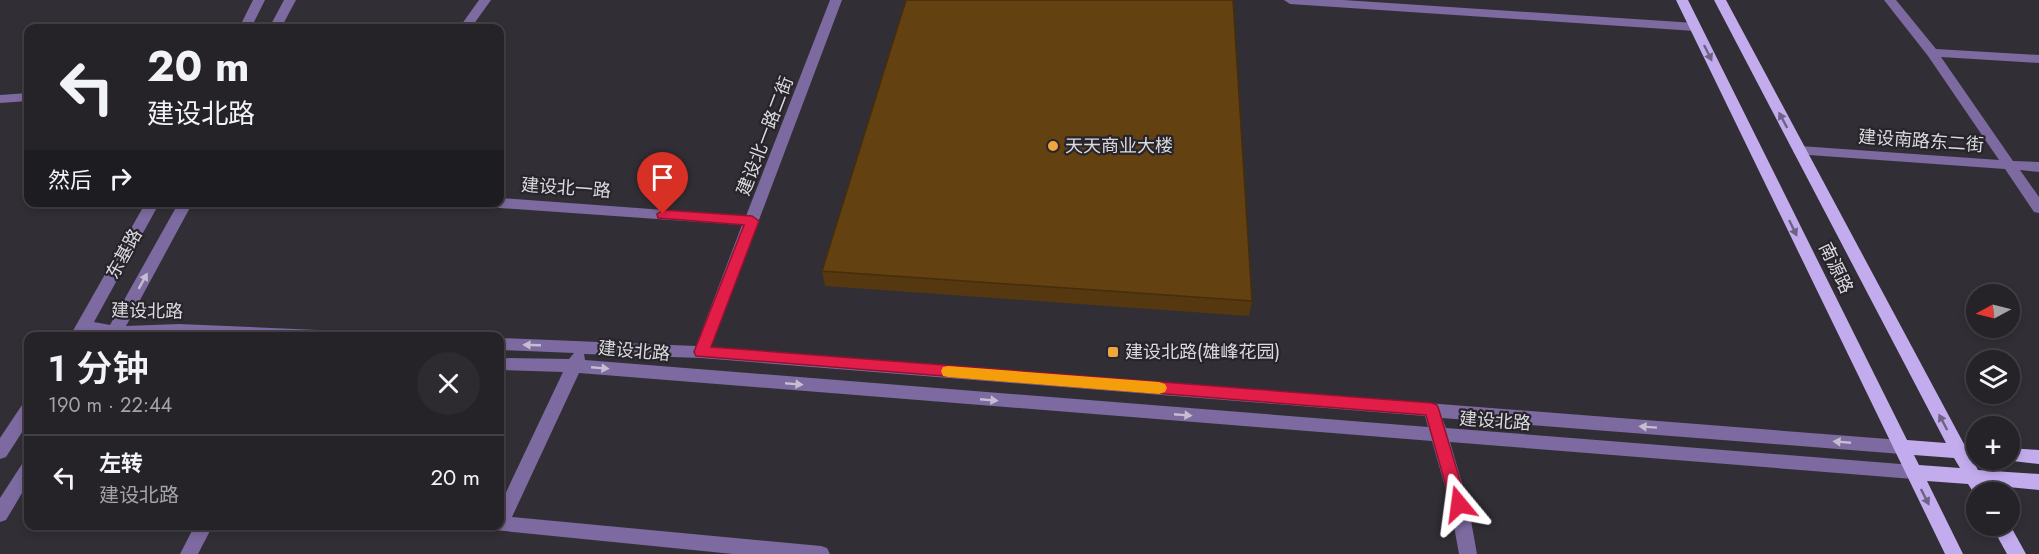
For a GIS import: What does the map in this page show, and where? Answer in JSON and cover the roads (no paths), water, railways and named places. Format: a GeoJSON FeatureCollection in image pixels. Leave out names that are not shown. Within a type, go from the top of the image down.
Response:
{"type":"FeatureCollection","features":[{"type":"Feature","properties":{"kind":"main road","name":"南源路"},"geometry":{"type":"LineString","coordinates":[[1682,0],[1954,554]]}},
{"type":"Feature","properties":{"kind":"main road","name":"南源路"},"geometry":{"type":"LineString","coordinates":[[1720,0],[1976,482]]}},
{"type":"Feature","properties":{"kind":"main road"},"geometry":{"type":"LineString","coordinates":[[1900,447],[1966,451]]}},
{"type":"Feature","properties":{"kind":"main road"},"geometry":{"type":"LineString","coordinates":[[2020,456],[2039,457]]}},
{"type":"Feature","properties":{"kind":"main road"},"geometry":{"type":"LineString","coordinates":[[1913,472],[1966,482]]}},
{"type":"Feature","properties":{"kind":"main road"},"geometry":{"type":"LineString","coordinates":[[2020,483],[2039,482]]}},
{"type":"Feature","properties":{"kind":"main road"},"geometry":{"type":"LineString","coordinates":[[2006,536],[2016,554]]}},
{"type":"Feature","properties":{"kind":"street"},"geometry":{"type":"LineString","coordinates":[[247,24],[259,0]]}},
{"type":"Feature","properties":{"kind":"street"},"geometry":{"type":"LineString","coordinates":[[277,24],[290,0]]}},
{"type":"Feature","properties":{"kind":"street"},"geometry":{"type":"LineString","coordinates":[[468,24],[485,0]]}},
{"type":"Feature","properties":{"kind":"street","name":"建设北一路二街"},"geometry":{"type":"LineString","coordinates":[[701,352],[836,0]]}},
{"type":"Feature","properties":{"kind":"street"},"geometry":{"type":"LineString","coordinates":[[1290,0],[1695,27]]}},
{"type":"Feature","properties":{"kind":"street"},"geometry":{"type":"LineString","coordinates":[[1505,0],[1511,15]]}},
{"type":"Feature","properties":{"kind":"street"},"geometry":{"type":"LineString","coordinates":[[1890,0],[1932,53],[2039,208]]}},
{"type":"Feature","properties":{"kind":"street"},"geometry":{"type":"LineString","coordinates":[[1932,53],[2039,59]]}},
{"type":"Feature","properties":{"kind":"street"},"geometry":{"type":"LineString","coordinates":[[0,99],[24,97]]}},
{"type":"Feature","properties":{"kind":"street","name":"建设南路东二街"},"geometry":{"type":"LineString","coordinates":[[1800,151],[2039,168]]}},
{"type":"Feature","properties":{"kind":"street","name":"建设北一路"},"geometry":{"type":"LineString","coordinates":[[504,203],[752,221]]}},
{"type":"Feature","properties":{"kind":"street","name":"东基路"},"geometry":{"type":"LineString","coordinates":[[81,331],[150,207]]}},
{"type":"Feature","properties":{"kind":"street","name":"东基路"},"geometry":{"type":"LineString","coordinates":[[114,332],[183,207]]}},
{"type":"Feature","properties":{"kind":"street","name":"建设北路"},"geometry":{"type":"LineString","coordinates":[[146,332],[179,330],[225,332]]}},
{"type":"Feature","properties":{"kind":"street","name":"建设北路"},"geometry":{"type":"LineString","coordinates":[[504,344],[701,352],[1900,447]]}},
{"type":"Feature","properties":{"kind":"street"},"geometry":{"type":"LineString","coordinates":[[504,515],[583,347]]}},
{"type":"Feature","properties":{"kind":"street","name":"建设北路"},"geometry":{"type":"LineString","coordinates":[[504,364],[574,366],[1913,472]]}},
{"type":"Feature","properties":{"kind":"street"},"geometry":{"type":"LineString","coordinates":[[1432,410],[1459,504],[1468,554]]}},
{"type":"Feature","properties":{"kind":"street"},"geometry":{"type":"LineString","coordinates":[[0,452],[24,416]]}},
{"type":"Feature","properties":{"kind":"street"},"geometry":{"type":"LineString","coordinates":[[0,514],[24,475]]}},
{"type":"Feature","properties":{"kind":"street"},"geometry":{"type":"LineString","coordinates":[[504,524],[821,554]]}},
{"type":"Feature","properties":{"kind":"street"},"geometry":{"type":"LineString","coordinates":[[189,554],[201,530]]}},
{"type":"Feature","properties":{"kind":"place","name":"天天商业大楼"},"geometry":{"type":"Point","coordinates":[1053,146]}},
{"type":"Feature","properties":{"kind":"place","name":"建设北路(雄峰花园)"},"geometry":{"type":"Point","coordinates":[1113,352]}}]}
